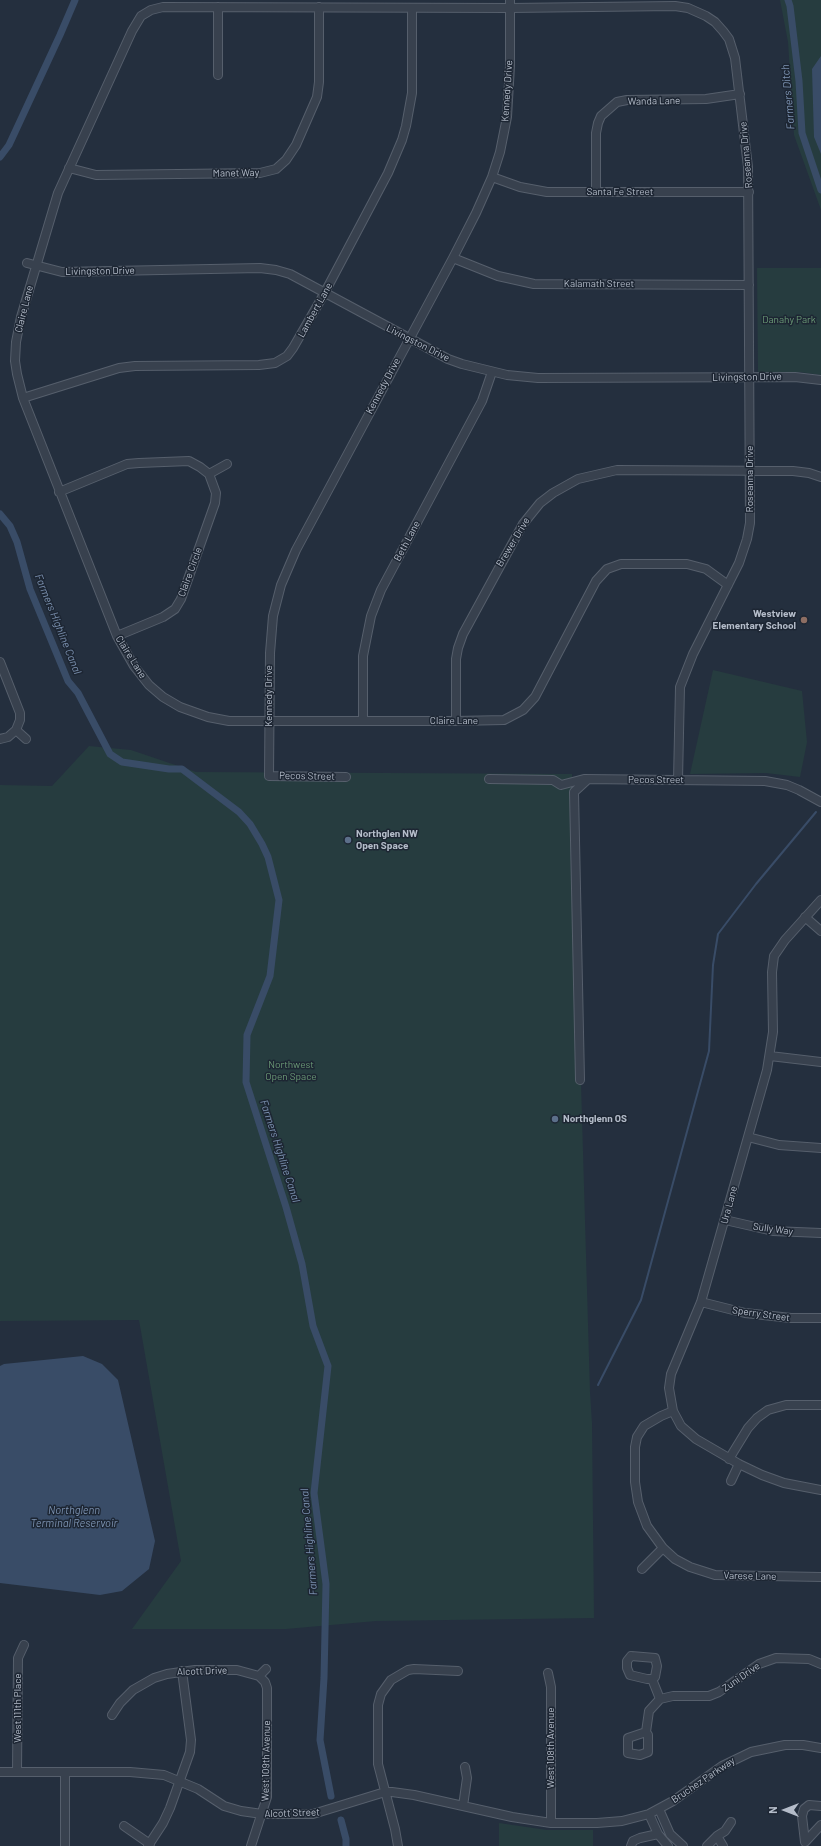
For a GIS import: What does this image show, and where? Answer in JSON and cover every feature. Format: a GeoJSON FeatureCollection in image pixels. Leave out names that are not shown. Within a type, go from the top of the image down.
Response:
{"type":"FeatureCollection","features":[{"type":"Feature","properties":{"kind":"street","name":"Roseanna Drive"},"geometry":{"type":"LineString","coordinates":[[140,16],[152,10],[163,7],[412,8],[510,4],[675,6],[688,8],[706,16],[715,22],[729,40],[735,58],[740,94],[747,149],[749,192],[750,516],[747,539],[741,559],[693,654],[680,687],[678,780]]}},
{"type":"Feature","properties":{"kind":"street","name":"Kennedy Drive"},"geometry":{"type":"LineString","coordinates":[[269,776],[271,627],[281,585],[296,550],[408,338],[476,214],[492,177],[500,152],[507,117],[510,66],[510,4]]}},
{"type":"Feature","properties":{"kind":"street"},"geometry":{"type":"LineString","coordinates":[[218,7],[218,75]]}},
{"type":"Feature","properties":{"kind":"street","name":"Manet Way"},"geometry":{"type":"LineString","coordinates":[[69,168],[96,174],[260,173],[276,169],[286,160],[296,145],[317,97],[319,82],[319,7]]}},
{"type":"Feature","properties":{"kind":"street","name":"Lambert Lane"},"geometry":{"type":"LineString","coordinates":[[23,398],[119,368],[135,366],[259,365],[275,363],[287,356],[324,294],[388,173],[397,153],[406,126],[412,93],[412,8]]}},
{"type":"Feature","properties":{"kind":"street","name":"Claire Lane"},"geometry":{"type":"LineString","coordinates":[[140,16],[55,199],[21,317],[16,342],[16,374],[23,398],[59,492],[117,636],[143,679],[170,702],[197,714],[218,720],[456,722],[504,720],[512,717],[527,707],[535,697],[596,581],[607,569],[620,564],[687,564],[706,569],[728,585]]}},
{"type":"Feature","properties":{"kind":"street","name":"Wanda Lane"},"geometry":{"type":"LineString","coordinates":[[596,192],[596,133],[598,124],[601,116],[617,102],[627,100],[706,99],[740,94]]}},
{"type":"Feature","properties":{"kind":"street","name":"Santa Fe Street"},"geometry":{"type":"LineString","coordinates":[[492,177],[534,190],[596,192],[749,192]]}},
{"type":"Feature","properties":{"kind":"street","name":"Kalamath Street"},"geometry":{"type":"LineString","coordinates":[[453,258],[498,276],[534,284],[749,285]]}},
{"type":"Feature","properties":{"kind":"street","name":"Livingston Drive"},"geometry":{"type":"LineString","coordinates":[[27,263],[36,264],[62,272],[260,268],[290,274],[324,294],[448,358],[492,372],[538,378],[795,377],[821,380]]}},
{"type":"Feature","properties":{"kind":"street","name":"Beth Lane"},"geometry":{"type":"LineString","coordinates":[[363,721],[363,656],[367,629],[373,610],[381,590],[482,401],[492,372]]}},
{"type":"Feature","properties":{"kind":"street"},"geometry":{"type":"LineString","coordinates":[[59,492],[127,464],[189,461],[209,474],[227,464]]}},
{"type":"Feature","properties":{"kind":"street","name":"Brewer Drive"},"geometry":{"type":"LineString","coordinates":[[456,722],[456,659],[459,643],[515,537],[532,512],[540,503],[571,482],[608,471],[642,470],[750,470],[802,472],[821,477]]}},
{"type":"Feature","properties":{"kind":"street","name":"Claire Circle"},"geometry":{"type":"LineString","coordinates":[[117,636],[163,616],[174,609],[180,599],[215,503],[216,493],[209,474]]}},
{"type":"Feature","properties":{"kind":"street"},"geometry":{"type":"LineString","coordinates":[[0,662],[20,713],[20,720],[16,730],[8,737],[0,739]]}},
{"type":"Feature","properties":{"kind":"street"},"geometry":{"type":"LineString","coordinates":[[16,730],[26,740]]}},
{"type":"Feature","properties":{"kind":"street","name":"Pecos Street"},"geometry":{"type":"LineString","coordinates":[[269,776],[346,777]]}},
{"type":"Feature","properties":{"kind":"street","name":"Pecos Street"},"geometry":{"type":"LineString","coordinates":[[488,779],[553,780],[561,785],[584,779],[764,781],[787,785],[821,802]]}},
{"type":"Feature","properties":{"kind":"street"},"geometry":{"type":"LineString","coordinates":[[580,1080],[574,792],[587,780]]}},
{"type":"Feature","properties":{"kind":"street","name":"Ura Lane"},"geometry":{"type":"LineString","coordinates":[[821,900],[785,940],[774,956],[772,972],[773,1032],[770,1056],[701,1302],[671,1374],[669,1395],[673,1411],[686,1430],[696,1439],[729,1459],[784,1483],[821,1490]]}},
{"type":"Feature","properties":{"kind":"street"},"geometry":{"type":"LineString","coordinates":[[805,917],[821,931]]}},
{"type":"Feature","properties":{"kind":"street"},"geometry":{"type":"LineString","coordinates":[[770,1056],[821,1062]]}},
{"type":"Feature","properties":{"kind":"street"},"geometry":{"type":"LineString","coordinates":[[748,1138],[778,1145],[821,1148]]}},
{"type":"Feature","properties":{"kind":"street","name":"Sully Way"},"geometry":{"type":"LineString","coordinates":[[725,1220],[773,1231],[821,1234]]}},
{"type":"Feature","properties":{"kind":"street","name":"Sperry Street"},"geometry":{"type":"LineString","coordinates":[[701,1302],[745,1313],[780,1317],[821,1318]]}},
{"type":"Feature","properties":{"kind":"street"},"geometry":{"type":"LineString","coordinates":[[729,1459],[748,1428],[757,1418],[768,1410],[786,1405],[821,1405]]}},
{"type":"Feature","properties":{"kind":"street","name":"Varese Lane"},"geometry":{"type":"LineString","coordinates":[[673,1411],[660,1416],[644,1426],[637,1437],[635,1447],[634,1482],[638,1502],[647,1526],[663,1548],[675,1559],[690,1567],[715,1575],[821,1577]]}},
{"type":"Feature","properties":{"kind":"street"},"geometry":{"type":"LineString","coordinates":[[731,1481],[739,1464]]}},
{"type":"Feature","properties":{"kind":"street"},"geometry":{"type":"LineString","coordinates":[[642,1569],[663,1548]]}},
{"type":"Feature","properties":{"kind":"street","name":"West 111th Place"},"geometry":{"type":"LineString","coordinates":[[17,1772],[18,1658],[24,1645]]}},
{"type":"Feature","properties":{"kind":"street","name":"Zuni Drive"},"geometry":{"type":"LineString","coordinates":[[660,1699],[673,1696],[709,1696],[719,1692],[759,1664],[776,1658],[809,1659],[821,1664]]}},
{"type":"Feature","properties":{"kind":"street"},"geometry":{"type":"LineString","coordinates":[[259,1676],[266,1669]]}},
{"type":"Feature","properties":{"kind":"street","name":"Alcott Drive"},"geometry":{"type":"LineString","coordinates":[[112,1715],[120,1703],[142,1684],[168,1674],[182,1671],[237,1670],[259,1676]]}},
{"type":"Feature","properties":{"kind":"street"},"geometry":{"type":"LineString","coordinates":[[398,1846],[378,1756],[378,1705],[383,1689],[397,1675],[408,1670],[458,1671]]}},
{"type":"Feature","properties":{"kind":"street"},"geometry":{"type":"LineString","coordinates":[[124,1826],[149,1845],[170,1808],[190,1752],[191,1745],[182,1671]]}},
{"type":"Feature","properties":{"kind":"street","name":"West 108th Avenue"},"geometry":{"type":"LineString","coordinates":[[548,1673],[551,1687],[551,1823]]}},
{"type":"Feature","properties":{"kind":"street","name":"West 109th Avenue"},"geometry":{"type":"LineString","coordinates":[[251,1846],[267,1797],[267,1696],[265,1682],[259,1676]]}},
{"type":"Feature","properties":{"kind":"street"},"geometry":{"type":"LineString","coordinates":[[646,1732],[649,1711],[660,1699],[652,1679]]}},
{"type":"Feature","properties":{"kind":"street","name":"Bruchez Parkway"},"geometry":{"type":"LineString","coordinates":[[611,1823],[649,1814],[673,1802],[722,1766],[750,1752],[773,1746],[794,1745],[821,1748]]}},
{"type":"Feature","properties":{"kind":"street"},"geometry":{"type":"LineString","coordinates":[[463,1806],[467,1778],[465,1767]]}},
{"type":"Feature","properties":{"kind":"street","name":"Alcott Street"},"geometry":{"type":"LineString","coordinates":[[0,1772],[130,1772],[164,1775],[198,1789],[224,1806],[241,1811],[262,1814],[313,1814],[385,1792],[414,1795],[512,1817],[551,1823],[611,1823]]}},
{"type":"Feature","properties":{"kind":"street"},"geometry":{"type":"LineString","coordinates":[[64,1772],[65,1846]]}},
{"type":"Feature","properties":{"kind":"street"},"geometry":{"type":"LineString","coordinates":[[804,1844],[802,1816],[804,1809],[809,1805],[821,1806]]}},
{"type":"Feature","properties":{"kind":"street"},"geometry":{"type":"LineString","coordinates":[[659,1809],[670,1834],[683,1846]]}},
{"type":"Feature","properties":{"kind":"street"},"geometry":{"type":"LineString","coordinates":[[649,1814],[658,1834],[668,1846]]}},
{"type":"Feature","properties":{"kind":"street"},"geometry":{"type":"LineString","coordinates":[[707,1846],[717,1836],[725,1831],[731,1822]]}},
{"type":"Feature","properties":{"kind":"street"},"geometry":{"type":"LineString","coordinates":[[804,1844],[821,1825]]}},
{"type":"Feature","properties":{"kind":"street"},"geometry":{"type":"LineString","coordinates":[[631,1846],[633,1842],[640,1838],[658,1834]]}},
{"type":"Feature","properties":{"kind":"street"},"geometry":{"type":"LineString","coordinates":[[717,1836],[723,1846]]}},
{"type":"Feature","properties":{"kind":"green space"},"geometry":{"type":"Polygon","coordinates":[[[780,0],[821,0],[821,210],[794,135],[788,42],[780,0]]]}},
{"type":"Feature","properties":{"kind":"green space","name":"Danahy Park"},"geometry":{"type":"Polygon","coordinates":[[[757,268],[821,268],[821,375],[800,372],[758,372],[757,268]]]}},
{"type":"Feature","properties":{"kind":"green space"},"geometry":{"type":"Polygon","coordinates":[[[713,670],[802,691],[807,742],[800,777],[766,773],[690,774],[713,670]]]}},
{"type":"Feature","properties":{"kind":"green space","name":"Northwest Open Space"},"geometry":{"type":"Polygon","coordinates":[[[89,746],[131,750],[196,772],[572,774],[592,1423],[594,1618],[376,1621],[286,1629],[132,1629],[181,1561],[139,1320],[0,1321],[0,785],[52,786],[89,746]]]}},
{"type":"Feature","properties":{"kind":"green space"},"geometry":{"type":"Polygon","coordinates":[[[499,1823],[547,1830],[593,1830],[593,1846],[499,1846],[499,1823]]]}},
{"type":"Feature","properties":{"kind":"water"},"geometry":{"type":"Polygon","coordinates":[[[821,56],[821,154],[814,137],[812,69],[821,56]]]}},
{"type":"Feature","properties":{"kind":"water","name":"Northglenn Terminal Reservoir"},"geometry":{"type":"Polygon","coordinates":[[[83,1356],[102,1364],[118,1380],[155,1541],[149,1569],[122,1591],[100,1595],[0,1583],[0,1366],[4,1364],[83,1356]]]}},
{"type":"Feature","properties":{"kind":"waterway","name":"Farmers Highline Canal"},"geometry":{"type":"LineString","coordinates":[[0,157],[9,145],[75,0]]}},
{"type":"Feature","properties":{"kind":"waterway","name":"Farmers Ditch"},"geometry":{"type":"LineString","coordinates":[[788,0],[799,81],[802,133],[821,190]]}},
{"type":"Feature","properties":{"kind":"waterway","name":"Farmers Highline Canal"},"geometry":{"type":"LineString","coordinates":[[0,514],[10,526],[17,542],[30,589],[68,681],[78,693],[110,754],[122,762],[169,769],[182,769],[239,812],[250,824],[268,857],[279,900],[270,976],[247,1035],[246,1082],[286,1207],[302,1264],[313,1326],[328,1366],[314,1493],[326,1584],[324,1678],[320,1740],[331,1796]]}},
{"type":"Feature","properties":{"kind":"waterway"},"geometry":{"type":"LineString","coordinates":[[598,1385],[641,1300],[709,1051],[713,965],[718,934],[756,884],[816,812]]}},
{"type":"Feature","properties":{"kind":"waterway","name":"Farmers Highline Canal"},"geometry":{"type":"LineString","coordinates":[[341,1820],[346,1839],[346,1846]]}},
{"type":"Feature","properties":{"kind":"place","name":"Westview Elementary School"},"geometry":{"type":"Point","coordinates":[804,620]}},
{"type":"Feature","properties":{"kind":"place","name":"Northglen NW Open Space"},"geometry":{"type":"Point","coordinates":[348,840]}},
{"type":"Feature","properties":{"kind":"place","name":"Northglenn OS"},"geometry":{"type":"Point","coordinates":[555,1119]}}]}
